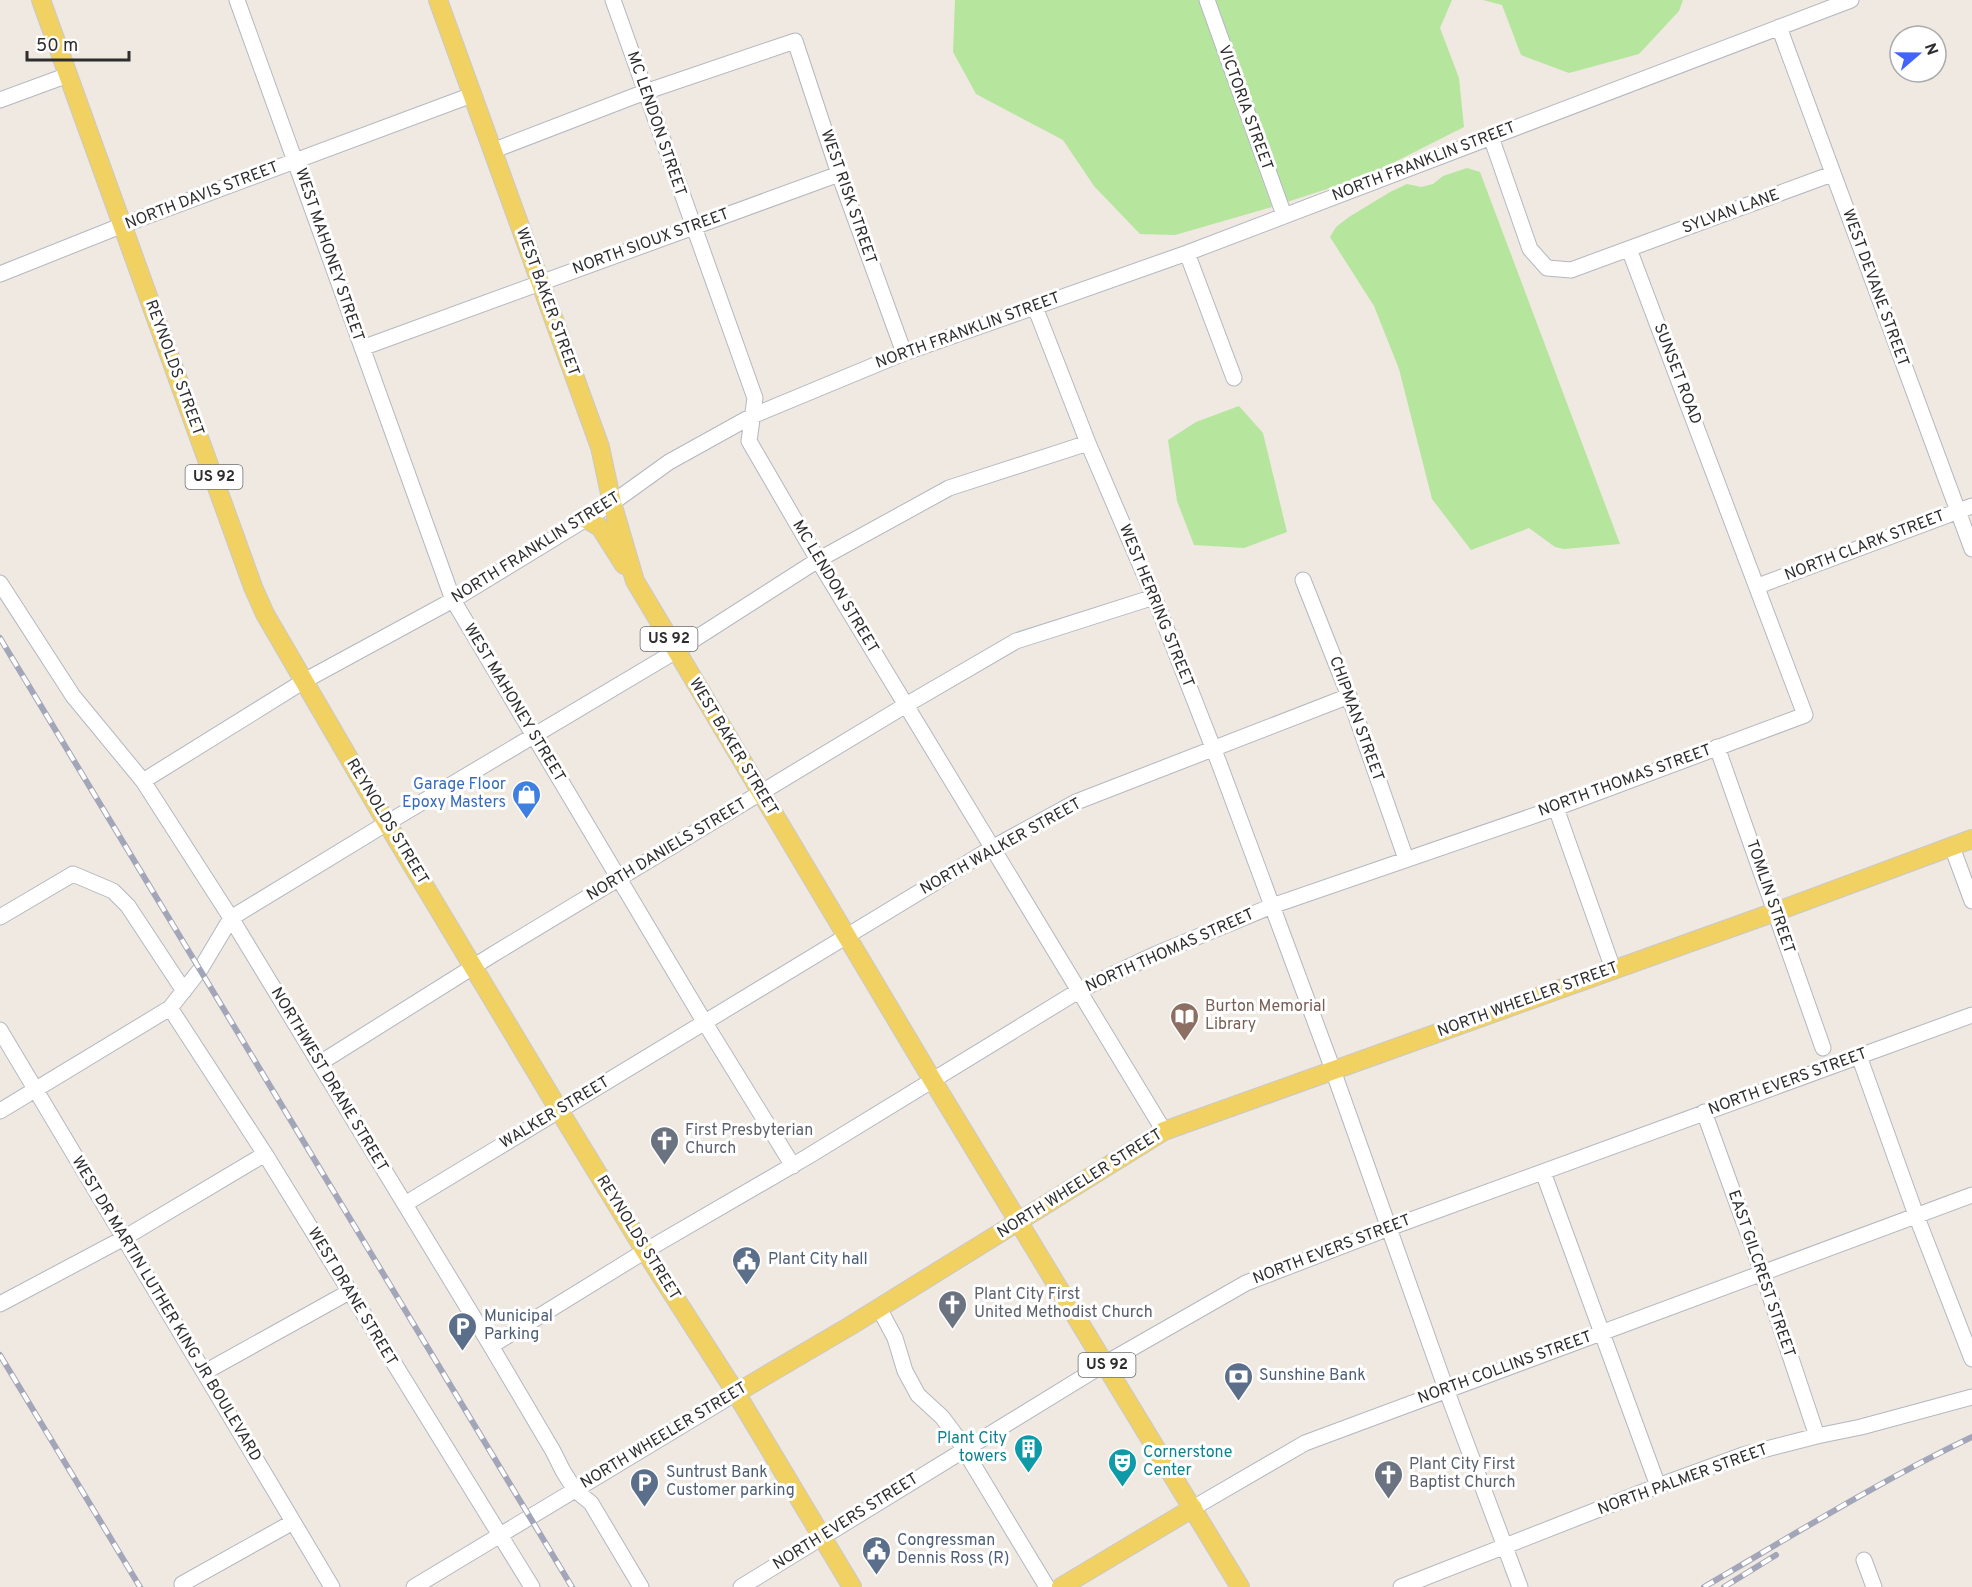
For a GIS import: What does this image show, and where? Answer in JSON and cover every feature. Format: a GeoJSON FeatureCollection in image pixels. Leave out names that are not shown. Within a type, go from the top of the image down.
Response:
{"type":"FeatureCollection","features":[{"type":"Feature","properties":{"kind":"main road","name":"REYNOLDS STREET"},"geometry":{"type":"LineString","coordinates":[[41,0],[253,587],[277,635],[559,1110],[645,1251],[736,1393],[852,1587]]}},
{"type":"Feature","properties":{"kind":"main road","name":"WEST BAKER STREET"},"geometry":{"type":"LineString","coordinates":[[438,0],[600,447],[612,503],[635,581],[933,1081],[1020,1221]]}},
{"type":"Feature","properties":{"kind":"main road","name":"US 92"},"geometry":{"type":"LineString","coordinates":[[586,519],[600,527],[635,581]]}},
{"type":"Feature","properties":{"kind":"main road","name":"NORTH WHEELER STREET"},"geometry":{"type":"LineString","coordinates":[[736,1393],[879,1308],[1164,1131],[1776,912],[1972,839]]}},
{"type":"Feature","properties":{"kind":"main road","name":"US 92"},"geometry":{"type":"LineString","coordinates":[[1020,1221],[1240,1587]]}},
{"type":"Feature","properties":{"kind":"main road","name":"NORTH COLLINS STREET"},"geometry":{"type":"LineString","coordinates":[[1061,1587],[1193,1508]]}},
{"type":"Feature","properties":{"kind":"street","name":"WEST MAHONEY STREET"},"geometry":{"type":"LineString","coordinates":[[237,0],[453,600],[793,1166]]}},
{"type":"Feature","properties":{"kind":"street","name":"MC LENDON STREET"},"geometry":{"type":"LineString","coordinates":[[613,0],[755,398],[750,441],[818,560],[1164,1131]]}},
{"type":"Feature","properties":{"kind":"street","name":"VICTORIA STREET"},"geometry":{"type":"LineString","coordinates":[[1207,0],[1284,215]]}},
{"type":"Feature","properties":{"kind":"street","name":"NORTH FRANKLIN STREET"},"geometry":{"type":"LineString","coordinates":[[143,781],[304,681],[453,600],[612,503],[669,462],[752,416],[904,353],[1187,253],[1851,0]]}},
{"type":"Feature","properties":{"kind":"street","name":"WEST DEVANE STREET"},"geometry":{"type":"LineString","coordinates":[[1779,27],[1832,174],[1965,508],[1972,549]]}},
{"type":"Feature","properties":{"kind":"street","name":"WEST RISK STREET"},"geometry":{"type":"LineString","coordinates":[[645,92],[795,41],[839,174],[904,353]]}},
{"type":"Feature","properties":{"kind":"street"},"geometry":{"type":"LineString","coordinates":[[0,100],[68,75]]}},
{"type":"Feature","properties":{"kind":"street"},"geometry":{"type":"LineString","coordinates":[[492,151],[645,92]]}},
{"type":"Feature","properties":{"kind":"street","name":"NORTH DAVIS STREET"},"geometry":{"type":"LineString","coordinates":[[0,274],[123,225],[472,95]]}},
{"type":"Feature","properties":{"kind":"street"},"geometry":{"type":"LineString","coordinates":[[1491,137],[1530,249],[1547,268],[1571,270],[1629,249]]}},
{"type":"Feature","properties":{"kind":"street","name":"NORTH SIOUX STREET"},"geometry":{"type":"LineString","coordinates":[[362,348],[839,174]]}},
{"type":"Feature","properties":{"kind":"street","name":"SYLVAN LANE"},"geometry":{"type":"LineString","coordinates":[[1629,249],[1832,174]]}},
{"type":"Feature","properties":{"kind":"street","name":"SUNSET ROAD"},"geometry":{"type":"LineString","coordinates":[[1629,249],[1805,715]]}},
{"type":"Feature","properties":{"kind":"street"},"geometry":{"type":"LineString","coordinates":[[1187,253],[1234,378]]}},
{"type":"Feature","properties":{"kind":"street","name":"WEST HERRING STREET"},"geometry":{"type":"LineString","coordinates":[[1035,307],[1088,444],[1154,597],[1214,750],[1520,1587]]}},
{"type":"Feature","properties":{"kind":"street"},"geometry":{"type":"LineString","coordinates":[[0,1111],[170,1008],[200,970],[231,918],[676,651],[818,560],[949,489],[1088,444]]}},
{"type":"Feature","properties":{"kind":"street","name":"NORTH CLARK STREET"},"geometry":{"type":"LineString","coordinates":[[1758,586],[1965,508]]}},
{"type":"Feature","properties":{"kind":"street","name":"CHIPMAN STREET"},"geometry":{"type":"LineString","coordinates":[[1303,580],[1349,696],[1406,859]]}},
{"type":"Feature","properties":{"kind":"street","name":"NORTHWEST DRANE STREET"},"geometry":{"type":"LineString","coordinates":[[0,583],[73,696],[143,781],[231,918],[491,1346],[574,1490],[591,1503],[642,1587]]}},
{"type":"Feature","properties":{"kind":"street","name":"NORTH DANIELS STREET"},"geometry":{"type":"LineString","coordinates":[[320,1063],[473,966],[1016,641],[1154,597]]}},
{"type":"Feature","properties":{"kind":"street","name":"NORTH WALKER STREET"},"geometry":{"type":"LineString","coordinates":[[705,1023],[992,848],[1076,802],[1349,696]]}},
{"type":"Feature","properties":{"kind":"street","name":"NORTH THOMAS STREET"},"geometry":{"type":"LineString","coordinates":[[491,1346],[645,1251],[793,1166],[1080,990],[1156,954],[1272,906],[1556,808],[1805,715]]}},
{"type":"Feature","properties":{"kind":"street","name":"TOMLIN STREET"},"geometry":{"type":"LineString","coordinates":[[1717,747],[1823,1048]]}},
{"type":"Feature","properties":{"kind":"street"},"geometry":{"type":"LineString","coordinates":[[1556,808],[1613,969]]}},
{"type":"Feature","properties":{"kind":"street"},"geometry":{"type":"LineString","coordinates":[[1952,847],[1972,901]]}},
{"type":"Feature","properties":{"kind":"street"},"geometry":{"type":"LineString","coordinates":[[0,917],[73,874],[113,891],[128,906],[184,990]]}},
{"type":"Feature","properties":{"kind":"street","name":"WEST DRANE STREET"},"geometry":{"type":"LineString","coordinates":[[170,1008],[188,1032],[265,1154],[532,1587]]}},
{"type":"Feature","properties":{"kind":"street","name":"NORTH EVERS STREET"},"geometry":{"type":"LineString","coordinates":[[741,1587],[1106,1363],[1246,1282],[1972,1015]]}},
{"type":"Feature","properties":{"kind":"street","name":"WALKER STREET"},"geometry":{"type":"LineString","coordinates":[[405,1204],[705,1023]]}},
{"type":"Feature","properties":{"kind":"street","name":"WEST DR MARTIN LUTHER KING JR BOULEVARD"},"geometry":{"type":"LineString","coordinates":[[0,1030],[332,1587]]}},
{"type":"Feature","properties":{"kind":"street"},"geometry":{"type":"LineString","coordinates":[[1859,1056],[1916,1215],[1972,1359]]}},
{"type":"Feature","properties":{"kind":"street","name":"EAST GILCREST STREET"},"geometry":{"type":"LineString","coordinates":[[1704,1113],[1762,1272],[1817,1436]]}},
{"type":"Feature","properties":{"kind":"street"},"geometry":{"type":"LineString","coordinates":[[0,1304],[124,1238],[265,1154]]}},
{"type":"Feature","properties":{"kind":"street"},"geometry":{"type":"LineString","coordinates":[[1543,1172],[1658,1486]]}},
{"type":"Feature","properties":{"kind":"street","name":"NORTH COLLINS STREET"},"geometry":{"type":"LineString","coordinates":[[1193,1508],[1305,1443],[1972,1195]]}},
{"type":"Feature","properties":{"kind":"street"},"geometry":{"type":"LineString","coordinates":[[204,1372],[349,1292]]}},
{"type":"Feature","properties":{"kind":"street"},"geometry":{"type":"LineString","coordinates":[[879,1308],[895,1338],[905,1371],[918,1395],[942,1417],[964,1449],[1047,1587]]}},
{"type":"Feature","properties":{"kind":"street","name":"NORTH WHEELER STREET"},"geometry":{"type":"LineString","coordinates":[[414,1587],[736,1393]]}},
{"type":"Feature","properties":{"kind":"street","name":"NORTH PALMER STREET"},"geometry":{"type":"LineString","coordinates":[[1401,1587],[1743,1455],[1861,1427],[1972,1396]]}},
{"type":"Feature","properties":{"kind":"street"},"geometry":{"type":"LineString","coordinates":[[182,1584],[293,1522]]}},
{"type":"Feature","properties":{"kind":"street"},"geometry":{"type":"LineString","coordinates":[[1864,1560],[1874,1587]]}},
{"type":"Feature","properties":{"kind":"green space"},"geometry":{"type":"Polygon","coordinates":[[[955,0],[1199,0],[1272,207],[1175,235],[1140,234],[1094,186],[1063,140],[976,94],[953,52],[955,0]]]}},
{"type":"Feature","properties":{"kind":"green space"},"geometry":{"type":"Polygon","coordinates":[[[1215,0],[1452,0],[1440,28],[1459,78],[1464,127],[1367,176],[1287,202],[1215,0]]]}},
{"type":"Feature","properties":{"kind":"green space"},"geometry":{"type":"Polygon","coordinates":[[[1483,0],[1683,0],[1679,11],[1639,54],[1569,73],[1521,55],[1502,5],[1483,0]]]}},
{"type":"Feature","properties":{"kind":"green space"},"geometry":{"type":"Polygon","coordinates":[[[1467,168],[1480,172],[1620,544],[1564,549],[1555,547],[1529,528],[1471,550],[1432,499],[1399,369],[1374,306],[1330,237],[1336,227],[1349,217],[1390,192],[1407,184],[1421,187],[1433,184],[1443,176],[1467,168]]]}},
{"type":"Feature","properties":{"kind":"green space"},"geometry":{"type":"Polygon","coordinates":[[[1239,406],[1263,433],[1287,532],[1244,548],[1194,545],[1177,501],[1168,440],[1196,422],[1239,406]]]}},
{"type":"Feature","properties":{"kind":"railway"},"geometry":{"type":"LineString","coordinates":[[0,638],[572,1587]]}},
{"type":"Feature","properties":{"kind":"railway"},"geometry":{"type":"LineString","coordinates":[[0,1355],[140,1587]]}},
{"type":"Feature","properties":{"kind":"railway"},"geometry":{"type":"LineString","coordinates":[[1704,1587],[1870,1490],[1972,1437]]}},
{"type":"Feature","properties":{"kind":"railway"},"geometry":{"type":"LineString","coordinates":[[1724,1587],[1776,1555]]}},
{"type":"Feature","properties":{"kind":"place","name":"Garage Floor Epoxy Masters"},"geometry":{"type":"Point","coordinates":[527,820]}},
{"type":"Feature","properties":{"kind":"place","name":"Burton Memorial Library"},"geometry":{"type":"Point","coordinates":[1184,1042]}},
{"type":"Feature","properties":{"kind":"place","name":"First Presbyterian Church"},"geometry":{"type":"Point","coordinates":[664,1166]}},
{"type":"Feature","properties":{"kind":"place","name":"Plant City hall"},"geometry":{"type":"Point","coordinates":[747,1286]}},
{"type":"Feature","properties":{"kind":"place","name":"Plant City First United Methodist Church"},"geometry":{"type":"Point","coordinates":[953,1330]}},
{"type":"Feature","properties":{"kind":"place","name":"Municipal Parking"},"geometry":{"type":"Point","coordinates":[463,1352]}},
{"type":"Feature","properties":{"kind":"place","name":"Sunshine Bank"},"geometry":{"type":"Point","coordinates":[1238,1402]}},
{"type":"Feature","properties":{"kind":"place","name":"Plant City towers"},"geometry":{"type":"Point","coordinates":[1028,1474]}},
{"type":"Feature","properties":{"kind":"place","name":"Cornerstone Center"},"geometry":{"type":"Point","coordinates":[1122,1488]}},
{"type":"Feature","properties":{"kind":"place","name":"Plant City First Baptist Church"},"geometry":{"type":"Point","coordinates":[1388,1500]}},
{"type":"Feature","properties":{"kind":"place","name":"Suntrust Bank Customer parking"},"geometry":{"type":"Point","coordinates":[645,1508]}},
{"type":"Feature","properties":{"kind":"place","name":"Congressman Dennis Ross (R)"},"geometry":{"type":"Point","coordinates":[876,1576]}}]}
